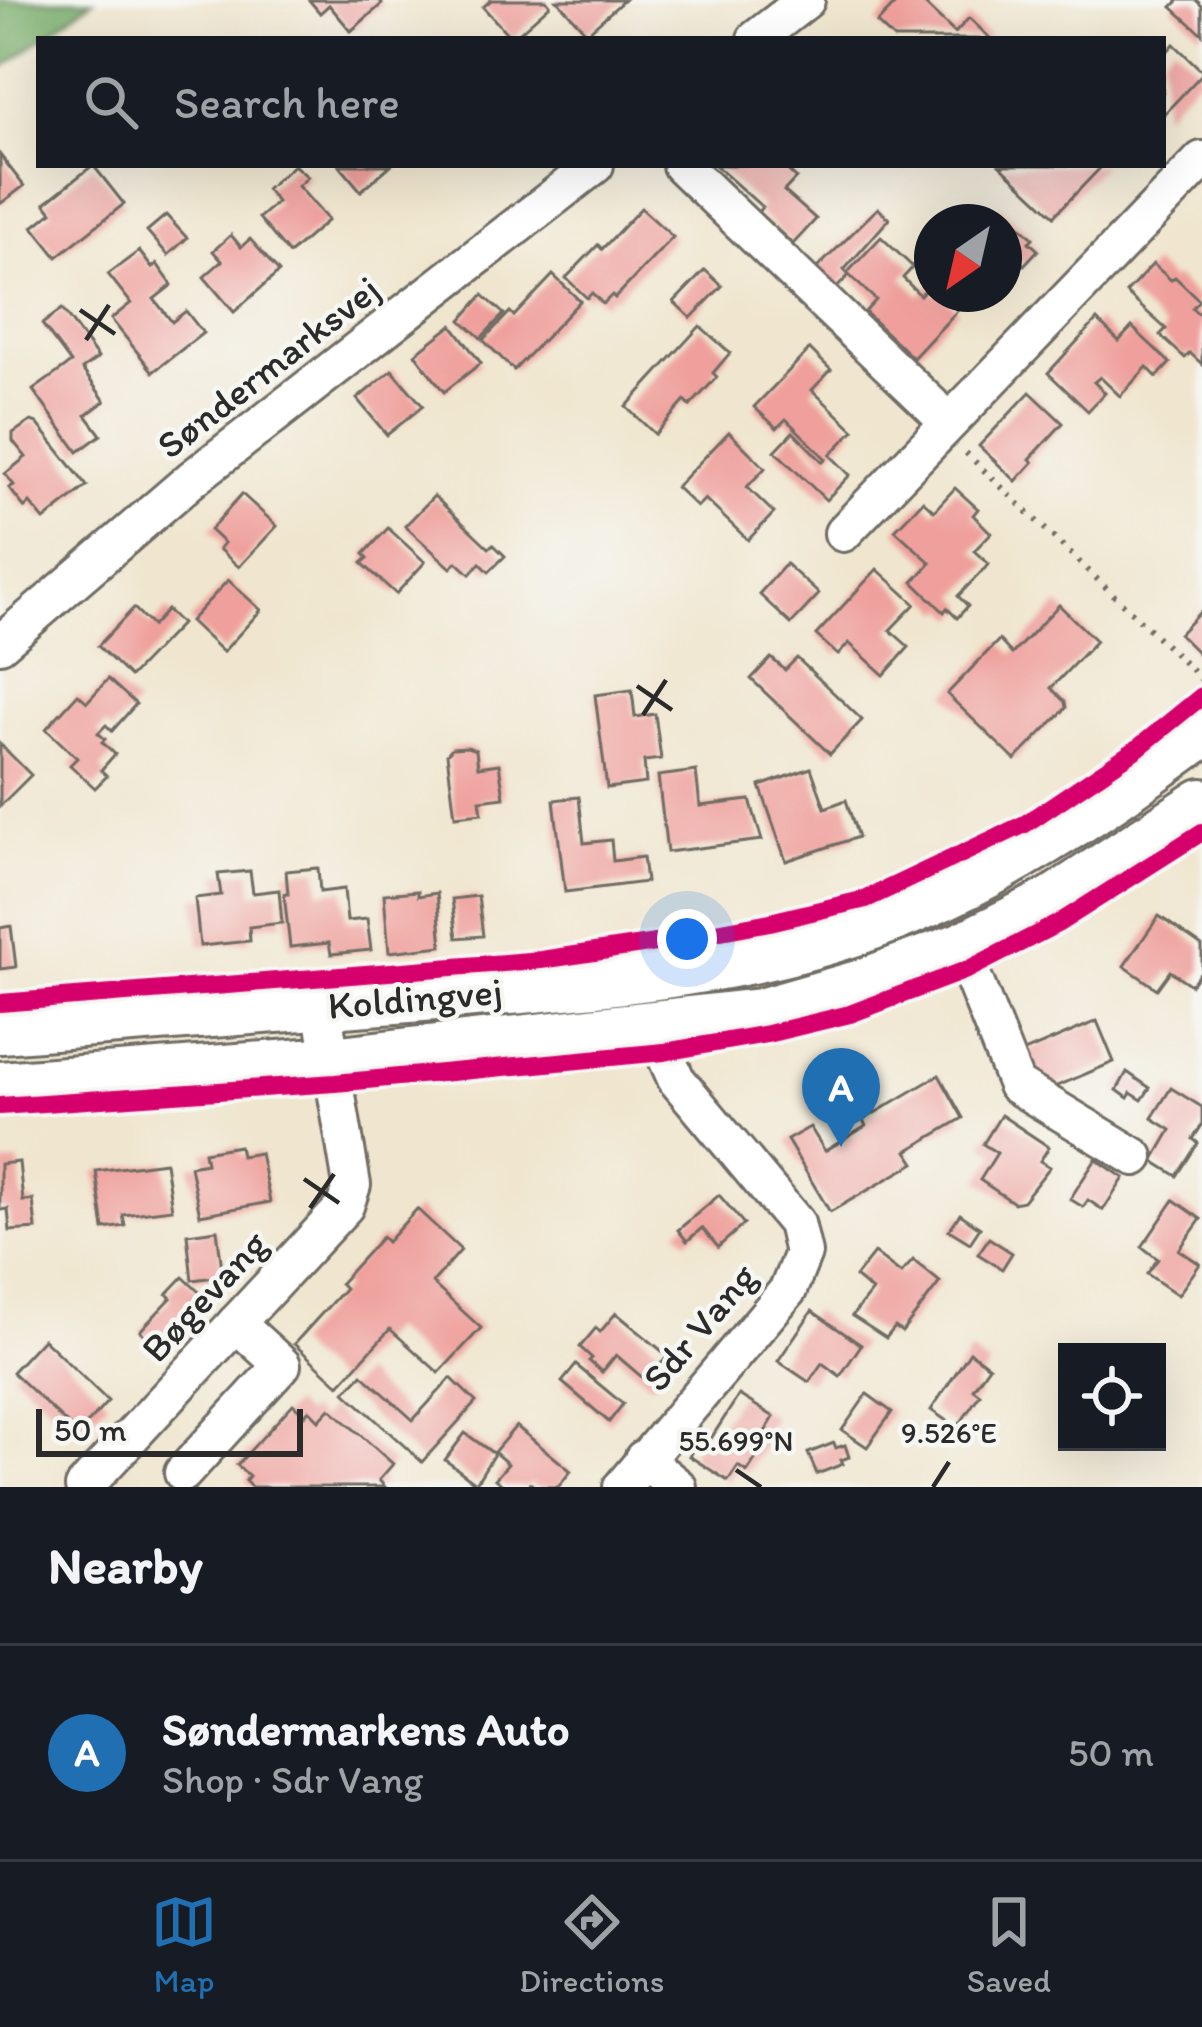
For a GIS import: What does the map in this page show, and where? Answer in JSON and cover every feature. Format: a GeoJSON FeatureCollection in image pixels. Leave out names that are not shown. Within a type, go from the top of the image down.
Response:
{"type":"FeatureCollection","features":[{"type":"Feature","properties":{"kind":"main road","name":"Koldingvej"},"geometry":{"type":"LineString","coordinates":[[0,1029],[668,974],[775,954],[874,925],[982,876],[1136,783],[1202,733]]}},
{"type":"Feature","properties":{"kind":"main road","name":"Koldingvej"},"geometry":{"type":"LineString","coordinates":[[0,1086],[332,1061],[760,1013],[858,986],[962,947],[1194,822]]}},
{"type":"Feature","properties":{"kind":"street"},"geometry":{"type":"LineString","coordinates":[[760,36],[806,0]]}},
{"type":"Feature","properties":{"kind":"street"},"geometry":{"type":"LineString","coordinates":[[843,533],[1202,160]]}},
{"type":"Feature","properties":{"kind":"street","name":"Søndermarksvej"},"geometry":{"type":"LineString","coordinates":[[0,644],[193,478],[591,168]]}},
{"type":"Feature","properties":{"kind":"street"},"geometry":{"type":"LineString","coordinates":[[684,168],[946,426]]}},
{"type":"Feature","properties":{"kind":"street"},"geometry":{"type":"LineString","coordinates":[[962,947],[1016,1085],[1135,1157]]}},
{"type":"Feature","properties":{"kind":"street","name":"Bøgevang"},"geometry":{"type":"LineString","coordinates":[[84,1487],[345,1206],[352,1185],[322,1006]]}},
{"type":"Feature","properties":{"kind":"street","name":"Sdr Vang"},"geometry":{"type":"LineString","coordinates":[[660,1027],[676,1079],[796,1223],[803,1253],[788,1290],[632,1473],[678,1487]]}},
{"type":"Feature","properties":{"kind":"street"},"geometry":{"type":"LineString","coordinates":[[183,1473],[282,1365],[236,1323]]}},
{"type":"Feature","properties":{"kind":"path"},"geometry":{"type":"LineString","coordinates":[[946,426],[1202,680]]}},
{"type":"Feature","properties":{"kind":"green space"},"geometry":{"type":"Polygon","coordinates":[[[0,0],[93,0],[45,36],[36,36],[36,43],[0,70],[0,0]]]}},
{"type":"Feature","properties":{"kind":"building"},"geometry":{"type":"Polygon","coordinates":[[[309,0],[379,0],[382,4],[351,31],[329,5],[320,13],[309,0]]]}},
{"type":"Feature","properties":{"kind":"building"},"geometry":{"type":"Polygon","coordinates":[[[491,0],[546,0],[550,5],[515,36],[509,36],[483,7],[491,0]]]}},
{"type":"Feature","properties":{"kind":"building"},"geometry":{"type":"Polygon","coordinates":[[[557,0],[624,0],[587,33],[557,0]]]}},
{"type":"Feature","properties":{"kind":"building"},"geometry":{"type":"Polygon","coordinates":[[[899,0],[920,0],[955,33],[969,18],[988,36],[891,36],[877,23],[899,0]]]}},
{"type":"Feature","properties":{"kind":"building"},"geometry":{"type":"Polygon","coordinates":[[[1179,0],[1196,0],[1202,6],[1202,34],[1172,7],[1179,0]]]}},
{"type":"Feature","properties":{"kind":"building"},"geometry":{"type":"Polygon","coordinates":[[[1174,44],[1202,74],[1166,112],[1166,53],[1174,44]]]}},
{"type":"Feature","properties":{"kind":"building"},"geometry":{"type":"Polygon","coordinates":[[[0,155],[24,186],[0,204],[0,155]]]}},
{"type":"Feature","properties":{"kind":"building"},"geometry":{"type":"Polygon","coordinates":[[[95,168],[124,204],[57,257],[33,227],[52,212],[45,203],[95,168]]]}},
{"type":"Feature","properties":{"kind":"building"},"geometry":{"type":"Polygon","coordinates":[[[290,168],[298,168],[308,177],[298,186],[328,220],[289,254],[259,218],[277,202],[266,189],[290,168]]]}},
{"type":"Feature","properties":{"kind":"building"},"geometry":{"type":"Polygon","coordinates":[[[342,168],[388,168],[361,191],[342,168]]]}},
{"type":"Feature","properties":{"kind":"building"},"geometry":{"type":"Polygon","coordinates":[[[718,168],[785,168],[796,178],[784,191],[816,219],[793,244],[758,212],[762,207],[718,168]]]}},
{"type":"Feature","properties":{"kind":"building"},"geometry":{"type":"Polygon","coordinates":[[[1003,168],[1100,168],[1054,216],[1003,168]]]}},
{"type":"Feature","properties":{"kind":"building"},"geometry":{"type":"Polygon","coordinates":[[[641,208],[673,237],[615,298],[612,295],[603,304],[592,293],[587,298],[566,278],[641,208]]]}},
{"type":"Feature","properties":{"kind":"building"},"geometry":{"type":"Polygon","coordinates":[[[878,208],[889,219],[844,270],[847,273],[881,237],[913,267],[903,278],[914,289],[914,312],[956,312],[913,358],[865,312],[876,300],[849,275],[832,293],[812,273],[878,208]]]}},
{"type":"Feature","properties":{"kind":"building"},"geometry":{"type":"Polygon","coordinates":[[[166,215],[187,238],[168,255],[147,231],[166,215]]]}},
{"type":"Feature","properties":{"kind":"building"},"geometry":{"type":"Polygon","coordinates":[[[1022,228],[1038,250],[1022,263],[1022,228]]]}},
{"type":"Feature","properties":{"kind":"building"},"geometry":{"type":"Polygon","coordinates":[[[231,235],[241,247],[250,239],[279,272],[234,312],[204,277],[222,261],[213,251],[231,235]]]}},
{"type":"Feature","properties":{"kind":"building"},"geometry":{"type":"Polygon","coordinates":[[[139,251],[152,268],[157,264],[172,285],[154,299],[172,322],[186,311],[203,333],[153,372],[111,319],[131,303],[108,274],[139,251]]]}},
{"type":"Feature","properties":{"kind":"building"},"geometry":{"type":"Polygon","coordinates":[[[1153,264],[1199,300],[1192,308],[1202,317],[1202,364],[1190,353],[1185,358],[1160,335],[1166,329],[1126,293],[1153,264]]]}},
{"type":"Feature","properties":{"kind":"building"},"geometry":{"type":"Polygon","coordinates":[[[705,270],[722,286],[691,318],[674,302],[705,270]]]}},
{"type":"Feature","properties":{"kind":"building"},"geometry":{"type":"Polygon","coordinates":[[[553,275],[580,301],[514,370],[483,340],[553,275]]]}},
{"type":"Feature","properties":{"kind":"building"},"geometry":{"type":"Polygon","coordinates":[[[483,295],[504,314],[481,338],[461,320],[483,295]]]}},
{"type":"Feature","properties":{"kind":"building"},"geometry":{"type":"Polygon","coordinates":[[[62,309],[98,358],[82,369],[105,401],[86,415],[101,435],[78,452],[33,390],[71,363],[42,324],[62,309]]]}},
{"type":"Feature","properties":{"kind":"building"},"geometry":{"type":"Polygon","coordinates":[[[1097,320],[1119,341],[1132,327],[1170,363],[1157,377],[1147,367],[1120,396],[1100,377],[1094,382],[1105,393],[1088,411],[1048,373],[1097,320]]]}},
{"type":"Feature","properties":{"kind":"building"},"geometry":{"type":"Polygon","coordinates":[[[452,325],[481,363],[444,392],[415,354],[452,325]]]}},
{"type":"Feature","properties":{"kind":"building"},"geometry":{"type":"Polygon","coordinates":[[[700,326],[730,353],[713,373],[717,377],[690,406],[685,401],[655,434],[626,407],[700,326]]]}},
{"type":"Feature","properties":{"kind":"building"},"geometry":{"type":"Polygon","coordinates":[[[810,349],[831,370],[812,390],[854,430],[830,455],[850,475],[826,500],[775,451],[793,432],[823,462],[826,459],[786,419],[777,428],[754,407],[810,349]]]}},
{"type":"Feature","properties":{"kind":"building"},"geometry":{"type":"Polygon","coordinates":[[[392,370],[423,406],[387,435],[357,399],[392,370]]]}},
{"type":"Feature","properties":{"kind":"building"},"geometry":{"type":"Polygon","coordinates":[[[1030,392],[1063,423],[1016,481],[979,446],[1030,392]]]}},
{"type":"Feature","properties":{"kind":"building"},"geometry":{"type":"Polygon","coordinates":[[[31,421],[87,486],[44,520],[30,503],[25,508],[9,488],[14,485],[5,474],[26,457],[13,441],[13,433],[31,421]]]}},
{"type":"Feature","properties":{"kind":"building"},"geometry":{"type":"Polygon","coordinates":[[[729,432],[765,468],[747,487],[774,513],[748,540],[705,499],[697,507],[676,487],[729,432]]]}},
{"type":"Feature","properties":{"kind":"building"},"geometry":{"type":"Polygon","coordinates":[[[955,488],[978,509],[973,515],[991,533],[974,551],[989,564],[958,596],[968,606],[957,618],[913,582],[931,563],[895,530],[923,501],[934,511],[955,488]]]}},
{"type":"Feature","properties":{"kind":"building"},"geometry":{"type":"Polygon","coordinates":[[[242,494],[277,526],[239,567],[219,549],[224,543],[210,530],[242,494]]]}},
{"type":"Feature","properties":{"kind":"building"},"geometry":{"type":"Polygon","coordinates":[[[434,496],[489,548],[493,544],[505,556],[489,572],[480,563],[470,574],[457,562],[451,568],[405,526],[434,496]]]}},
{"type":"Feature","properties":{"kind":"building"},"geometry":{"type":"Polygon","coordinates":[[[388,528],[425,562],[396,594],[362,563],[368,558],[364,554],[388,528]]]}},
{"type":"Feature","properties":{"kind":"building"},"geometry":{"type":"Polygon","coordinates":[[[786,564],[819,594],[791,624],[759,594],[786,564]]]}},
{"type":"Feature","properties":{"kind":"building"},"geometry":{"type":"Polygon","coordinates":[[[877,569],[915,604],[890,630],[909,647],[884,675],[849,643],[838,655],[816,635],[877,569]]]}},
{"type":"Feature","properties":{"kind":"building"},"geometry":{"type":"Polygon","coordinates":[[[228,580],[261,610],[223,652],[190,621],[228,580]]]}},
{"type":"Feature","properties":{"kind":"building"},"geometry":{"type":"Polygon","coordinates":[[[1059,605],[1096,641],[1051,688],[1066,708],[1015,760],[947,694],[999,640],[1012,654],[1059,605]]]}},
{"type":"Feature","properties":{"kind":"building"},"geometry":{"type":"Polygon","coordinates":[[[134,608],[152,626],[167,610],[181,624],[130,677],[98,646],[134,608]]]}},
{"type":"Feature","properties":{"kind":"building"},"geometry":{"type":"Polygon","coordinates":[[[1202,610],[1202,657],[1179,634],[1202,610]]]}},
{"type":"Feature","properties":{"kind":"building"},"geometry":{"type":"Polygon","coordinates":[[[771,658],[785,670],[797,658],[862,720],[830,754],[751,679],[771,658]]]}},
{"type":"Feature","properties":{"kind":"building"},"geometry":{"type":"Polygon","coordinates":[[[108,679],[136,704],[112,731],[106,725],[98,733],[115,754],[101,770],[107,776],[95,788],[70,765],[77,758],[46,729],[78,694],[87,702],[108,679]]]}},
{"type":"Feature","properties":{"kind":"building"},"geometry":{"type":"Polygon","coordinates":[[[632,690],[635,717],[655,714],[661,759],[644,761],[646,783],[607,788],[595,695],[632,690]]]}},
{"type":"Feature","properties":{"kind":"building"},"geometry":{"type":"Polygon","coordinates":[[[0,744],[31,775],[0,806],[0,744]]]}},
{"type":"Feature","properties":{"kind":"building"},"geometry":{"type":"Polygon","coordinates":[[[452,748],[476,750],[478,767],[499,764],[504,797],[480,800],[482,813],[455,816],[447,754],[452,748]]]}},
{"type":"Feature","properties":{"kind":"building"},"geometry":{"type":"Polygon","coordinates":[[[811,768],[825,808],[846,800],[858,837],[786,861],[760,786],[811,768]]]}},
{"type":"Feature","properties":{"kind":"building"},"geometry":{"type":"Polygon","coordinates":[[[696,771],[700,806],[750,800],[762,840],[667,852],[658,776],[696,771]]]}},
{"type":"Feature","properties":{"kind":"building"},"geometry":{"type":"Polygon","coordinates":[[[579,797],[584,843],[611,840],[613,861],[643,857],[646,882],[565,892],[554,800],[579,797]]]}},
{"type":"Feature","properties":{"kind":"building"},"geometry":{"type":"Polygon","coordinates":[[[318,868],[320,892],[344,889],[347,921],[367,919],[371,950],[331,954],[329,943],[290,947],[286,871],[318,868]]]}},
{"type":"Feature","properties":{"kind":"building"},"geometry":{"type":"Polygon","coordinates":[[[250,871],[253,893],[279,890],[282,923],[249,927],[250,941],[200,946],[195,898],[221,895],[218,874],[250,871]]]}},
{"type":"Feature","properties":{"kind":"building"},"geometry":{"type":"Polygon","coordinates":[[[418,891],[418,896],[437,893],[442,946],[389,952],[384,894],[418,891]]]}},
{"type":"Feature","properties":{"kind":"building"},"geometry":{"type":"Polygon","coordinates":[[[478,896],[483,936],[457,938],[452,899],[478,896]]]}},
{"type":"Feature","properties":{"kind":"building"},"geometry":{"type":"Polygon","coordinates":[[[1159,916],[1202,946],[1202,970],[1191,985],[1170,971],[1157,989],[1124,966],[1159,916]]]}},
{"type":"Feature","properties":{"kind":"building"},"geometry":{"type":"Polygon","coordinates":[[[11,926],[16,967],[0,969],[0,928],[11,926]]]}},
{"type":"Feature","properties":{"kind":"building"},"geometry":{"type":"Polygon","coordinates":[[[1097,1021],[1114,1062],[1043,1092],[1022,1059],[1024,1052],[1097,1021]]]}},
{"type":"Feature","properties":{"kind":"building"},"geometry":{"type":"Polygon","coordinates":[[[1127,1072],[1150,1088],[1142,1100],[1117,1090],[1127,1072]]]}},
{"type":"Feature","properties":{"kind":"building"},"geometry":{"type":"Polygon","coordinates":[[[939,1075],[963,1118],[907,1151],[915,1163],[830,1212],[787,1140],[810,1127],[825,1151],[866,1126],[863,1120],[939,1075]]]}},
{"type":"Feature","properties":{"kind":"building"},"geometry":{"type":"Polygon","coordinates":[[[1171,1088],[1202,1107],[1202,1125],[1193,1139],[1198,1143],[1177,1176],[1153,1161],[1171,1130],[1152,1118],[1171,1088]]]}},
{"type":"Feature","properties":{"kind":"building"},"geometry":{"type":"Polygon","coordinates":[[[1001,1115],[1049,1147],[1040,1161],[1050,1167],[1023,1201],[1014,1203],[980,1180],[997,1153],[983,1144],[1001,1115]]]}},
{"type":"Feature","properties":{"kind":"building"},"geometry":{"type":"Polygon","coordinates":[[[239,1146],[241,1156],[260,1153],[270,1202],[200,1215],[190,1166],[206,1163],[204,1152],[239,1146]]]}},
{"type":"Feature","properties":{"kind":"building"},"geometry":{"type":"Polygon","coordinates":[[[1096,1159],[1124,1178],[1103,1210],[1088,1200],[1083,1207],[1070,1199],[1096,1159]]]}},
{"type":"Feature","properties":{"kind":"building"},"geometry":{"type":"Polygon","coordinates":[[[19,1162],[23,1201],[33,1200],[36,1229],[10,1231],[8,1209],[0,1210],[0,1164],[19,1162]]]}},
{"type":"Feature","properties":{"kind":"building"},"geometry":{"type":"Polygon","coordinates":[[[165,1162],[172,1209],[123,1215],[125,1226],[104,1229],[96,1171],[165,1162]]]}},
{"type":"Feature","properties":{"kind":"building"},"geometry":{"type":"Polygon","coordinates":[[[719,1195],[744,1224],[718,1247],[702,1228],[687,1241],[678,1230],[719,1195]]]}},
{"type":"Feature","properties":{"kind":"building"},"geometry":{"type":"Polygon","coordinates":[[[1174,1200],[1201,1219],[1179,1250],[1200,1264],[1178,1295],[1147,1274],[1158,1259],[1142,1247],[1174,1200]]]}},
{"type":"Feature","properties":{"kind":"building"},"geometry":{"type":"Polygon","coordinates":[[[417,1209],[461,1250],[432,1283],[481,1328],[439,1373],[390,1329],[339,1385],[294,1344],[345,1288],[340,1283],[382,1237],[387,1242],[417,1209]]]}},
{"type":"Feature","properties":{"kind":"building"},"geometry":{"type":"Polygon","coordinates":[[[960,1214],[980,1228],[970,1243],[949,1230],[960,1214]]]}},
{"type":"Feature","properties":{"kind":"building"},"geometry":{"type":"Polygon","coordinates":[[[217,1230],[223,1276],[192,1280],[187,1234],[217,1230]]]}},
{"type":"Feature","properties":{"kind":"building"},"geometry":{"type":"Polygon","coordinates":[[[989,1238],[1012,1253],[1002,1269],[978,1254],[989,1238]]]}},
{"type":"Feature","properties":{"kind":"building"},"geometry":{"type":"Polygon","coordinates":[[[874,1253],[901,1274],[913,1260],[940,1282],[902,1332],[895,1327],[886,1338],[852,1316],[872,1291],[855,1277],[874,1253]]]}},
{"type":"Feature","properties":{"kind":"building"},"geometry":{"type":"Polygon","coordinates":[[[183,1277],[212,1304],[165,1354],[140,1331],[171,1298],[167,1294],[183,1277]]]}},
{"type":"Feature","properties":{"kind":"building"},"geometry":{"type":"Polygon","coordinates":[[[812,1311],[861,1345],[840,1376],[822,1363],[809,1382],[778,1361],[812,1311]]]}},
{"type":"Feature","properties":{"kind":"building"},"geometry":{"type":"Polygon","coordinates":[[[616,1313],[668,1356],[651,1385],[616,1355],[602,1372],[580,1347],[616,1313]]]}},
{"type":"Feature","properties":{"kind":"building"},"geometry":{"type":"Polygon","coordinates":[[[43,1339],[108,1401],[78,1434],[12,1372],[43,1339]]]}},
{"type":"Feature","properties":{"kind":"building"},"geometry":{"type":"Polygon","coordinates":[[[970,1352],[989,1366],[973,1389],[980,1394],[957,1428],[931,1410],[970,1352]]]}},
{"type":"Feature","properties":{"kind":"building"},"geometry":{"type":"Polygon","coordinates":[[[576,1365],[623,1404],[609,1422],[562,1382],[576,1365]]]}},
{"type":"Feature","properties":{"kind":"building"},"geometry":{"type":"Polygon","coordinates":[[[362,1374],[413,1420],[451,1378],[476,1402],[422,1462],[345,1392],[362,1374]]]}},
{"type":"Feature","properties":{"kind":"building"},"geometry":{"type":"Polygon","coordinates":[[[867,1394],[892,1412],[867,1447],[842,1430],[867,1394]]]}},
{"type":"Feature","properties":{"kind":"building"},"geometry":{"type":"Polygon","coordinates":[[[739,1395],[774,1417],[765,1432],[770,1436],[747,1472],[738,1466],[728,1481],[689,1456],[699,1439],[708,1443],[739,1395]]]}},
{"type":"Feature","properties":{"kind":"building"},"geometry":{"type":"Polygon","coordinates":[[[293,1404],[319,1420],[330,1408],[393,1464],[379,1480],[385,1487],[251,1487],[245,1481],[249,1476],[237,1465],[293,1404]]]}},
{"type":"Feature","properties":{"kind":"building"},"geometry":{"type":"Polygon","coordinates":[[[516,1426],[571,1471],[558,1487],[530,1483],[505,1487],[495,1479],[508,1464],[494,1452],[516,1426]]]}},
{"type":"Feature","properties":{"kind":"building"},"geometry":{"type":"Polygon","coordinates":[[[465,1433],[494,1454],[476,1483],[445,1460],[465,1433]]]}},
{"type":"Feature","properties":{"kind":"building"},"geometry":{"type":"Polygon","coordinates":[[[834,1443],[836,1448],[845,1445],[849,1457],[817,1474],[808,1453],[834,1443]]]}},
{"type":"Feature","properties":{"kind":"cycle path"},"geometry":{"type":"LineString","coordinates":[[0,1003],[541,960],[770,922],[866,899],[1025,824],[1138,748],[1202,696]]}},
{"type":"Feature","properties":{"kind":"cycle path"},"geometry":{"type":"LineString","coordinates":[[0,1106],[335,1083],[664,1052],[767,1034],[850,1014],[969,969],[1059,923],[1202,832]]}},
{"type":"Feature","properties":{"kind":"place","name":"Søndermarkens Auto"},"geometry":{"type":"Point","coordinates":[841,1147]}}]}
